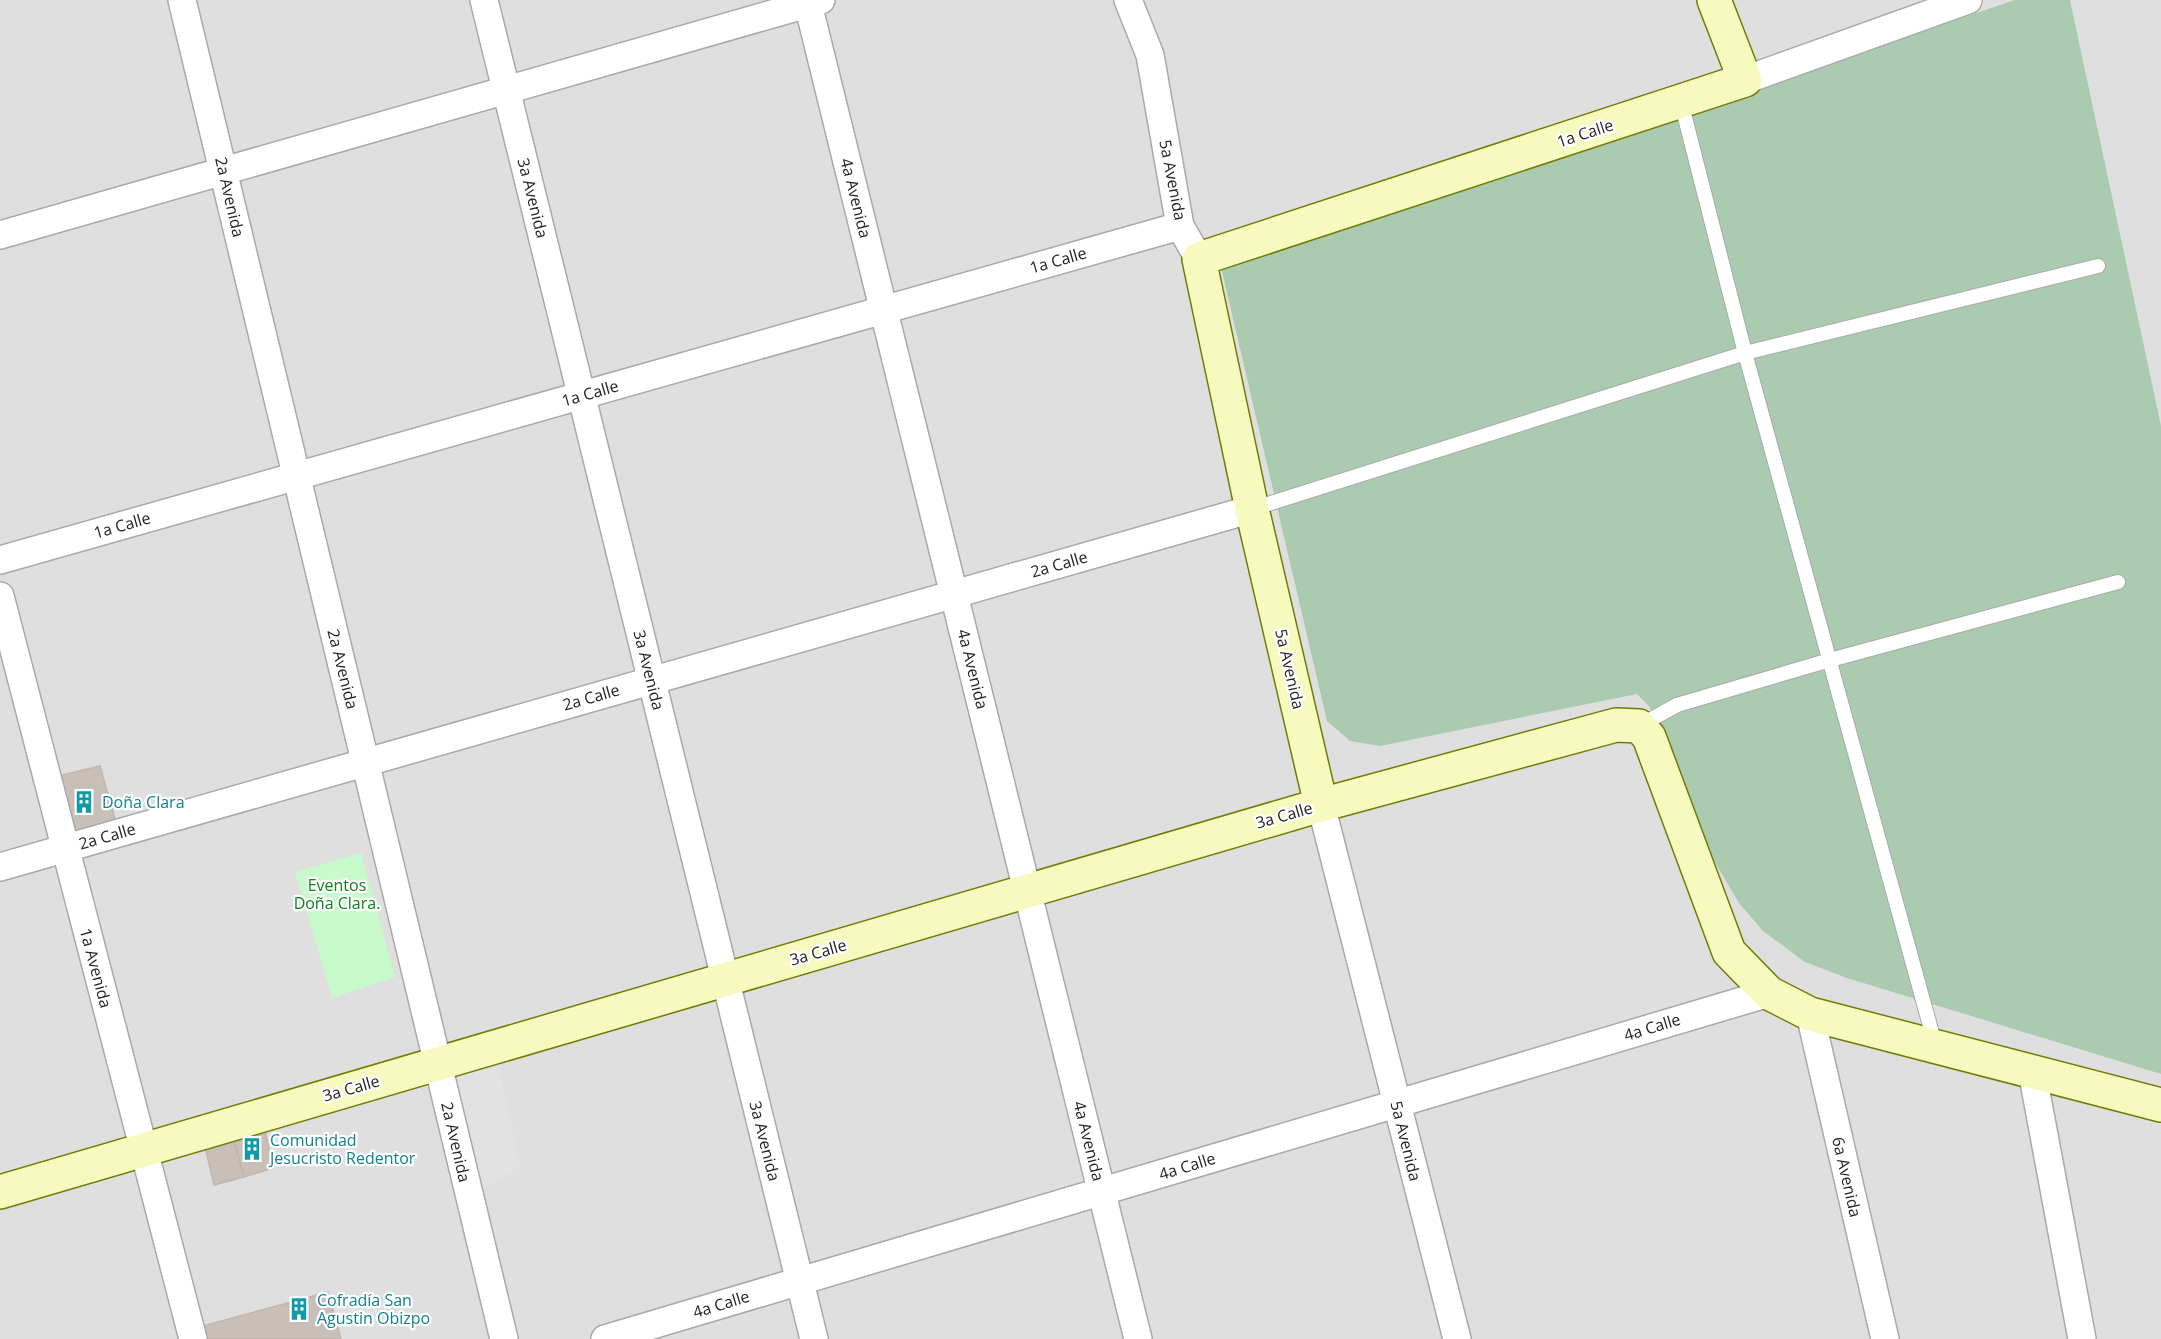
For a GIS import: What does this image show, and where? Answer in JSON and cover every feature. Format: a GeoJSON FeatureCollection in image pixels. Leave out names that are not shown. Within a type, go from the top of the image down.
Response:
{"type":"FeatureCollection","features":[{"type":"Feature","properties":{"kind":"street","name":"2a Avenida"},"geometry":{"type":"LineString","coordinates":[[182,0],[504,1339]]}},
{"type":"Feature","properties":{"kind":"street","name":"3a Avenida"},"geometry":{"type":"LineString","coordinates":[[484,0],[814,1339]]}},
{"type":"Feature","properties":{"kind":"street","name":"5a Avenida"},"geometry":{"type":"LineString","coordinates":[[1128,0],[1150,56],[1180,226],[1199,259],[1252,509],[1321,805],[1456,1339]]}},
{"type":"Feature","properties":{"kind":"street"},"geometry":{"type":"LineString","coordinates":[[1714,0],[1745,80]]}},
{"type":"Feature","properties":{"kind":"street","name":"1a Calle"},"geometry":{"type":"LineString","coordinates":[[1199,259],[1681,102],[1968,0]]}},
{"type":"Feature","properties":{"kind":"street"},"geometry":{"type":"LineString","coordinates":[[0,236],[812,2]]}},
{"type":"Feature","properties":{"kind":"street","name":"4a Avenida"},"geometry":{"type":"LineString","coordinates":[[812,2],[884,310],[1138,1339]]}},
{"type":"Feature","properties":{"kind":"street","name":"1a Calle"},"geometry":{"type":"LineString","coordinates":[[0,560],[1180,226]]}},
{"type":"Feature","properties":{"kind":"street","name":"2a Calle"},"geometry":{"type":"LineString","coordinates":[[0,867],[1252,509]]}},
{"type":"Feature","properties":{"kind":"street","name":"1a Avenida"},"geometry":{"type":"LineString","coordinates":[[0,596],[193,1339]]}},
{"type":"Feature","properties":{"kind":"street","name":"3a Calle"},"geometry":{"type":"LineString","coordinates":[[0,1191],[1321,805],[1616,725],[1639,726]]}},
{"type":"Feature","properties":{"kind":"street"},"geometry":{"type":"LineString","coordinates":[[1639,726],[1649,738],[1729,952],[1769,993],[1810,1014],[2161,1105]]}},
{"type":"Feature","properties":{"kind":"street","name":"4a Calle"},"geometry":{"type":"LineString","coordinates":[[605,1339],[1769,993]]}},
{"type":"Feature","properties":{"kind":"street","name":"6a Avenida"},"geometry":{"type":"LineString","coordinates":[[1810,1014],[1885,1339]]}},
{"type":"Feature","properties":{"kind":"street"},"geometry":{"type":"LineString","coordinates":[[2032,1071],[2082,1339]]}},
{"type":"Feature","properties":{"kind":"lane"},"geometry":{"type":"LineString","coordinates":[[1681,102],[1745,353],[1936,1047]]}},
{"type":"Feature","properties":{"kind":"lane"},"geometry":{"type":"LineString","coordinates":[[1252,509],[1745,353],[2098,266]]}},
{"type":"Feature","properties":{"kind":"lane"},"geometry":{"type":"LineString","coordinates":[[1639,726],[1677,705],[1830,660],[2118,582]]}},
{"type":"Feature","properties":{"kind":"shaded area"},"geometry":{"type":"Polygon","coordinates":[[[0,0],[2161,0],[2161,1339],[0,1339],[0,0]]]}},
{"type":"Feature","properties":{"kind":"shaded area"},"geometry":{"type":"Polygon","coordinates":[[[496,1059],[521,1166],[469,1196],[443,1086],[496,1059]]]}},
{"type":"Feature","properties":{"kind":"green space"},"geometry":{"type":"Polygon","coordinates":[[[2015,0],[2070,0],[2161,426],[2161,1074],[1847,978],[1805,962],[1763,931],[1739,903],[1712,857],[1662,731],[1649,706],[1637,694],[1380,746],[1350,741],[1327,721],[1221,267],[2015,0]]]}},
{"type":"Feature","properties":{"kind":"green space","name":"Eventos Doña Clara."},"geometry":{"type":"Polygon","coordinates":[[[361,853],[395,977],[332,998],[295,872],[361,853]]]}},
{"type":"Feature","properties":{"kind":"building","name":"Doña Clara"},"geometry":{"type":"Polygon","coordinates":[[[100,766],[117,826],[69,838],[50,778],[100,766]]]}},
{"type":"Feature","properties":{"kind":"building","name":"Comunidad Jesucristo Redentor"},"geometry":{"type":"Polygon","coordinates":[[[263,1121],[273,1168],[244,1177],[231,1131],[263,1121]]]}},
{"type":"Feature","properties":{"kind":"building"},"geometry":{"type":"Polygon","coordinates":[[[231,1131],[244,1177],[214,1185],[203,1138],[231,1131]]]}},
{"type":"Feature","properties":{"kind":"building","name":"Cofradía San Agustin Obizpo"},"geometry":{"type":"Polygon","coordinates":[[[328,1292],[341,1339],[206,1339],[203,1326],[328,1292]]]}},
{"type":"Feature","properties":{"kind":"place","name":"Doña Clara"},"geometry":{"type":"Point","coordinates":[84,802]}},
{"type":"Feature","properties":{"kind":"place","name":"Comunidad Jesucristo Redentor"},"geometry":{"type":"Point","coordinates":[252,1149]}},
{"type":"Feature","properties":{"kind":"place","name":"Cofradía San Agustin Obizpo"},"geometry":{"type":"Point","coordinates":[299,1309]}}]}
